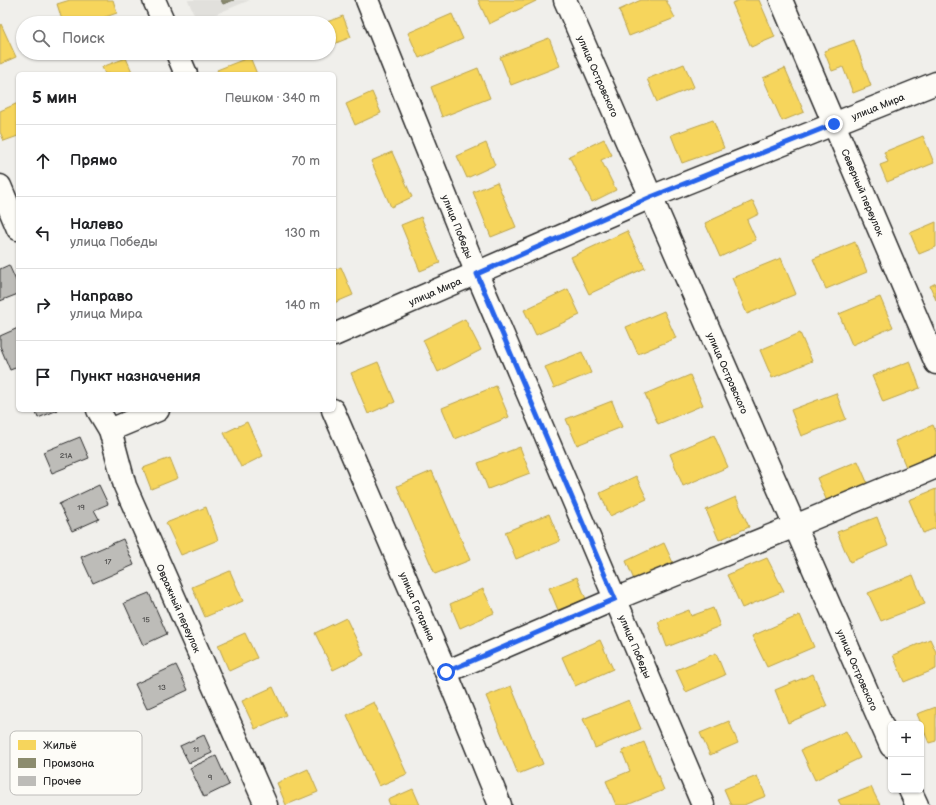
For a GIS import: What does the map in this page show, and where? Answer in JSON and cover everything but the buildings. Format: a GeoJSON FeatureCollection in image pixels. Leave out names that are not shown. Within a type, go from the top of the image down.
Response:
{"type":"FeatureCollection","features":[{"type":"Feature","properties":{"kind":"street"},"geometry":{"type":"LineString","coordinates":[[154,0],[161,16]]}},
{"type":"Feature","properties":{"kind":"street","name":"улица Победы"},"geometry":{"type":"LineString","coordinates":[[367,0],[477,274],[703,805]]}},
{"type":"Feature","properties":{"kind":"street","name":"улица Островского"},"geometry":{"type":"LineString","coordinates":[[565,0],[888,739]]}},
{"type":"Feature","properties":{"kind":"street","name":"Северный переулок"},"geometry":{"type":"LineString","coordinates":[[781,0],[936,363]]}},
{"type":"Feature","properties":{"kind":"street"},"geometry":{"type":"LineString","coordinates":[[180,60],[185,72]]}},
{"type":"Feature","properties":{"kind":"street","name":"улица Мира"},"geometry":{"type":"LineString","coordinates":[[336,334],[651,197],[936,83]]}},
{"type":"Feature","properties":{"kind":"street"},"geometry":{"type":"LineString","coordinates":[[0,186],[16,224]]}},
{"type":"Feature","properties":{"kind":"street","name":"Овражный переулок"},"geometry":{"type":"LineString","coordinates":[[99,412],[110,430],[125,486],[266,805]]}},
{"type":"Feature","properties":{"kind":"street"},"geometry":{"type":"LineString","coordinates":[[110,430],[153,412]]}},
{"type":"Feature","properties":{"kind":"street","name":"улица Гагарина"},"geometry":{"type":"LineString","coordinates":[[334,412],[446,672],[500,805]]}},
{"type":"Feature","properties":{"kind":"street"},"geometry":{"type":"LineString","coordinates":[[446,672],[615,599],[936,467]]}},
{"type":"Feature","properties":{"kind":"street"},"geometry":{"type":"LineString","coordinates":[[911,793],[917,805]]}},
{"type":"Feature","properties":{"kind":"shaded area"},"geometry":{"type":"Polygon","coordinates":[[[188,0],[250,0],[211,16],[195,16],[188,0]]]}},
{"type":"Feature","properties":{"kind":"route"},"geometry":{"type":"LineString","coordinates":[[446,672],[615,599],[477,274],[651,197],[834,124]]}}]}
